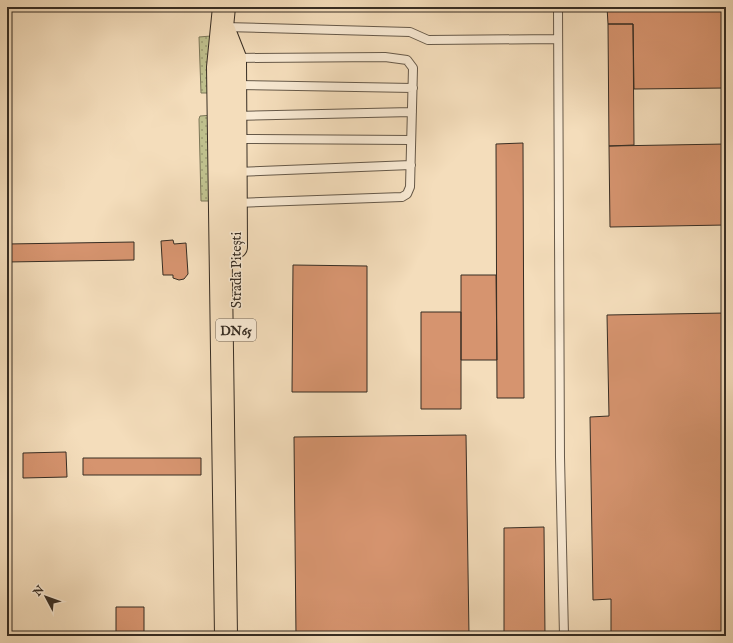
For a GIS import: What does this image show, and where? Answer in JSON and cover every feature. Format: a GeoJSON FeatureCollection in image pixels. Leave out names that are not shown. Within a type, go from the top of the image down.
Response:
{"type":"FeatureCollection","features":[{"type":"Feature","properties":{"kind":"main road","name":"Strada Pitești"},"geometry":{"type":"LineString","coordinates":[[223,17],[235,58],[238,636]]}},
{"type":"Feature","properties":{"kind":"main road","name":"Strada Pitești"},"geometry":{"type":"LineString","coordinates":[[223,17],[218,67],[226,636]]}},
{"type":"Feature","properties":{"kind":"lane"},"geometry":{"type":"LineString","coordinates":[[558,7],[560,457],[564,636]]}},
{"type":"Feature","properties":{"kind":"lane"},"geometry":{"type":"LineString","coordinates":[[223,17],[410,32],[428,40],[558,40]]}},
{"type":"Feature","properties":{"kind":"lane"},"geometry":{"type":"LineString","coordinates":[[235,58],[385,57],[403,59],[410,62],[413,68],[410,187],[407,194],[402,197],[235,203]]}},
{"type":"Feature","properties":{"kind":"lane"},"geometry":{"type":"LineString","coordinates":[[234,86],[412,88]]}},
{"type":"Feature","properties":{"kind":"lane"},"geometry":{"type":"LineString","coordinates":[[235,116],[412,112]]}},
{"type":"Feature","properties":{"kind":"lane"},"geometry":{"type":"LineString","coordinates":[[235,139],[411,140]]}},
{"type":"Feature","properties":{"kind":"lane"},"geometry":{"type":"LineString","coordinates":[[235,172],[411,165]]}},
{"type":"Feature","properties":{"kind":"green space"},"geometry":{"type":"Polygon","coordinates":[[[211,36],[213,93],[201,93],[199,37],[211,36]]]}},
{"type":"Feature","properties":{"kind":"green space"},"geometry":{"type":"Polygon","coordinates":[[[213,115],[215,201],[201,201],[199,119],[200,116],[213,115]]]}},
{"type":"Feature","properties":{"kind":"building"},"geometry":{"type":"Polygon","coordinates":[[[607,7],[726,7],[726,88],[634,89],[633,24],[608,24],[607,7]]]}},
{"type":"Feature","properties":{"kind":"building"},"geometry":{"type":"Polygon","coordinates":[[[608,24],[633,24],[634,145],[609,146],[608,24]]]}},
{"type":"Feature","properties":{"kind":"building"},"geometry":{"type":"Polygon","coordinates":[[[523,143],[524,398],[497,398],[496,144],[523,143]]]}},
{"type":"Feature","properties":{"kind":"building"},"geometry":{"type":"Polygon","coordinates":[[[726,144],[726,225],[610,227],[609,146],[726,144]]]}},
{"type":"Feature","properties":{"kind":"building"},"geometry":{"type":"Polygon","coordinates":[[[173,240],[174,244],[186,243],[188,274],[184,279],[179,280],[173,278],[173,275],[163,275],[161,241],[173,240]]]}},
{"type":"Feature","properties":{"kind":"building"},"geometry":{"type":"Polygon","coordinates":[[[134,242],[134,260],[7,262],[7,244],[134,242]]]}},
{"type":"Feature","properties":{"kind":"building"},"geometry":{"type":"Polygon","coordinates":[[[293,265],[367,266],[367,392],[292,392],[293,265]]]}},
{"type":"Feature","properties":{"kind":"building"},"geometry":{"type":"Polygon","coordinates":[[[461,275],[496,275],[497,360],[461,360],[461,275]]]}},
{"type":"Feature","properties":{"kind":"building"},"geometry":{"type":"Polygon","coordinates":[[[421,312],[461,312],[461,409],[421,409],[421,312]]]}},
{"type":"Feature","properties":{"kind":"building"},"geometry":{"type":"Polygon","coordinates":[[[726,313],[726,636],[611,636],[611,599],[593,600],[590,417],[609,416],[607,315],[726,313]]]}},
{"type":"Feature","properties":{"kind":"building"},"geometry":{"type":"Polygon","coordinates":[[[466,435],[469,636],[296,636],[294,437],[466,435]]]}},
{"type":"Feature","properties":{"kind":"building"},"geometry":{"type":"Polygon","coordinates":[[[66,452],[67,477],[23,478],[23,453],[66,452]]]}},
{"type":"Feature","properties":{"kind":"building"},"geometry":{"type":"Polygon","coordinates":[[[83,458],[201,458],[201,475],[83,475],[83,458]]]}},
{"type":"Feature","properties":{"kind":"building"},"geometry":{"type":"Polygon","coordinates":[[[544,527],[545,636],[504,636],[504,528],[544,527]]]}},
{"type":"Feature","properties":{"kind":"building"},"geometry":{"type":"Polygon","coordinates":[[[116,607],[144,607],[144,636],[116,636],[116,607]]]}}]}
